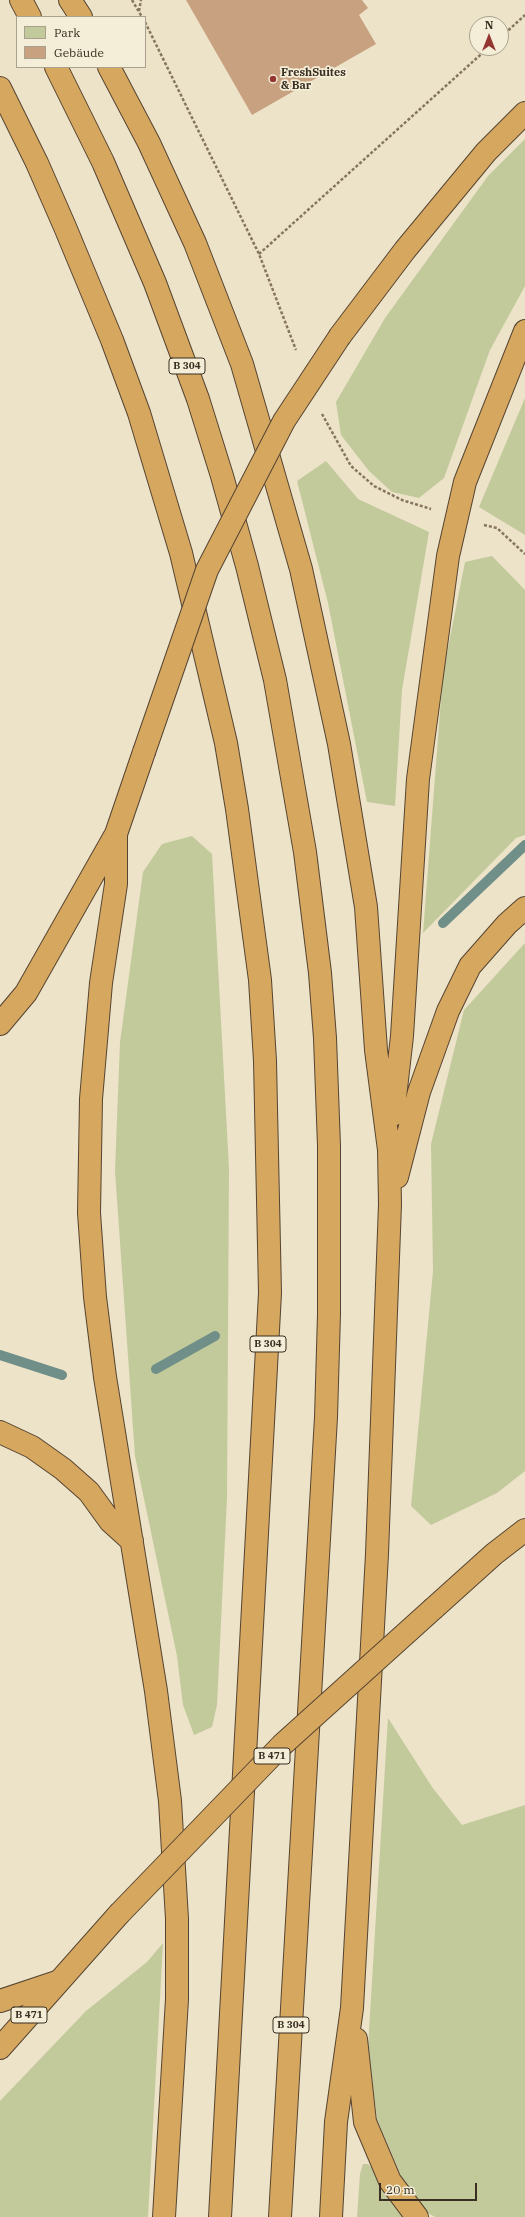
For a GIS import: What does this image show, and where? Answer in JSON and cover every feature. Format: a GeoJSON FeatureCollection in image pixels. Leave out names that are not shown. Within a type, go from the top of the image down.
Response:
{"type":"FeatureCollection","features":[{"type":"Feature","properties":{"kind":"highway"},"geometry":{"type":"LineString","coordinates":[[20,0],[29,16]]}},
{"type":"Feature","properties":{"kind":"highway"},"geometry":{"type":"LineString","coordinates":[[70,0],[80,16]]}},
{"type":"Feature","properties":{"kind":"highway","name":"B 304"},"geometry":{"type":"LineString","coordinates":[[57,68],[104,162],[155,283],[198,399],[222,476],[247,566],[275,680],[305,852],[320,973],[325,1038],[329,1146],[329,1314],[326,1417],[280,2217]]}},
{"type":"Feature","properties":{"kind":"highway"},"geometry":{"type":"LineString","coordinates":[[110,68],[150,143],[192,236],[236,349],[301,569],[339,744],[366,907],[376,1050],[389,1150],[390,1204],[377,1554],[352,2008],[336,2122],[331,2217]]}},
{"type":"Feature","properties":{"kind":"highway","name":"B 304"},"geometry":{"type":"LineString","coordinates":[[0,88],[53,199],[109,334],[139,413],[181,553],[226,743],[237,809],[260,980],[265,1061],[270,1293],[220,2217]]}},
{"type":"Feature","properties":{"kind":"highway"},"geometry":{"type":"LineString","coordinates":[[0,1024],[26,993],[116,834],[207,570],[284,421],[340,336],[405,250],[486,152],[525,113]]}},
{"type":"Feature","properties":{"kind":"highway"},"geometry":{"type":"LineString","coordinates":[[389,1150],[402,1036],[418,779],[448,556],[465,482],[525,331]]}},
{"type":"Feature","properties":{"kind":"highway"},"geometry":{"type":"LineString","coordinates":[[116,834],[116,884],[101,983],[91,1099],[89,1213],[105,1377],[156,1691],[170,1802],[177,1919],[177,1999],[164,2217]]}},
{"type":"Feature","properties":{"kind":"highway"},"geometry":{"type":"LineString","coordinates":[[390,1204],[419,1092],[448,1011],[470,966],[507,924],[525,908]]}},
{"type":"Feature","properties":{"kind":"highway"},"geometry":{"type":"LineString","coordinates":[[0,1432],[32,1447],[63,1469],[89,1492],[110,1520],[132,1541]]}},
{"type":"Feature","properties":{"kind":"highway","name":"B 471"},"geometry":{"type":"LineString","coordinates":[[0,2048],[119,1914],[282,1745],[494,1554],[525,1530]]}},
{"type":"Feature","properties":{"kind":"highway"},"geometry":{"type":"LineString","coordinates":[[494,1554],[525,1548]]}},
{"type":"Feature","properties":{"kind":"highway"},"geometry":{"type":"LineString","coordinates":[[0,2002],[58,1982]]}},
{"type":"Feature","properties":{"kind":"highway"},"geometry":{"type":"LineString","coordinates":[[352,2008],[365,2122],[390,2181],[417,2217]]}},
{"type":"Feature","properties":{"kind":"path"},"geometry":{"type":"LineString","coordinates":[[132,0],[142,16]]}},
{"type":"Feature","properties":{"kind":"path"},"geometry":{"type":"LineString","coordinates":[[139,11],[141,0]]}},
{"type":"Feature","properties":{"kind":"path"},"geometry":{"type":"LineString","coordinates":[[509,30],[525,15]]}},
{"type":"Feature","properties":{"kind":"path"},"geometry":{"type":"LineString","coordinates":[[146,24],[259,254],[479,56]]}},
{"type":"Feature","properties":{"kind":"path"},"geometry":{"type":"LineString","coordinates":[[482,524],[497,528],[525,554]]}},
{"type":"Feature","properties":{"kind":"green space"},"geometry":{"type":"Polygon","coordinates":[[[525,139],[525,286],[490,350],[444,478],[419,498],[392,492],[369,471],[341,435],[336,402],[385,318],[488,176],[525,139]]]}},
{"type":"Feature","properties":{"kind":"green space"},"geometry":{"type":"Polygon","coordinates":[[[525,398],[525,535],[479,507],[525,398]]]}},
{"type":"Feature","properties":{"kind":"green space"},"geometry":{"type":"Polygon","coordinates":[[[326,461],[358,499],[429,532],[402,690],[395,806],[367,802],[328,603],[297,481],[326,461]]]}},
{"type":"Feature","properties":{"kind":"green space"},"geometry":{"type":"Polygon","coordinates":[[[492,556],[525,590],[525,835],[516,838],[423,933],[443,673],[465,562],[492,556]]]}},
{"type":"Feature","properties":{"kind":"green space"},"geometry":{"type":"Polygon","coordinates":[[[192,836],[212,854],[229,1169],[227,1498],[217,1705],[212,1727],[194,1735],[183,1705],[177,1656],[135,1456],[115,1171],[120,1042],[143,872],[162,844],[192,836]]]}},
{"type":"Feature","properties":{"kind":"green space"},"geometry":{"type":"Polygon","coordinates":[[[525,943],[525,1471],[497,1493],[431,1525],[411,1506],[433,1271],[431,1144],[464,1010],[525,943]]]}},
{"type":"Feature","properties":{"kind":"green space"},"geometry":{"type":"Polygon","coordinates":[[[388,1718],[432,1787],[462,1825],[525,1805],[525,2217],[435,2217],[428,2213],[402,2178],[377,2119],[368,2047],[388,1718]]]}},
{"type":"Feature","properties":{"kind":"green space"},"geometry":{"type":"Polygon","coordinates":[[[163,1943],[148,2217],[0,2217],[0,2101],[86,2011],[147,1962],[163,1943]]]}},
{"type":"Feature","properties":{"kind":"green space"},"geometry":{"type":"Polygon","coordinates":[[[363,2164],[368,2164],[373,2169],[406,2217],[357,2217],[360,2174],[363,2164]]]}},
{"type":"Feature","properties":{"kind":"building","name":"FreshSuites & Bar"},"geometry":{"type":"Polygon","coordinates":[[[186,0],[362,0],[368,8],[359,15],[376,44],[252,115],[186,0]]]}},
{"type":"Feature","properties":{"kind":"waterway"},"geometry":{"type":"LineString","coordinates":[[443,923],[525,845]]}},
{"type":"Feature","properties":{"kind":"waterway"},"geometry":{"type":"LineString","coordinates":[[156,1369],[215,1336]]}},
{"type":"Feature","properties":{"kind":"waterway"},"geometry":{"type":"LineString","coordinates":[[0,1355],[62,1375]]}},
{"type":"Feature","properties":{"kind":"place","name":"FreshSuites & Bar"},"geometry":{"type":"Point","coordinates":[273,79]}}]}
